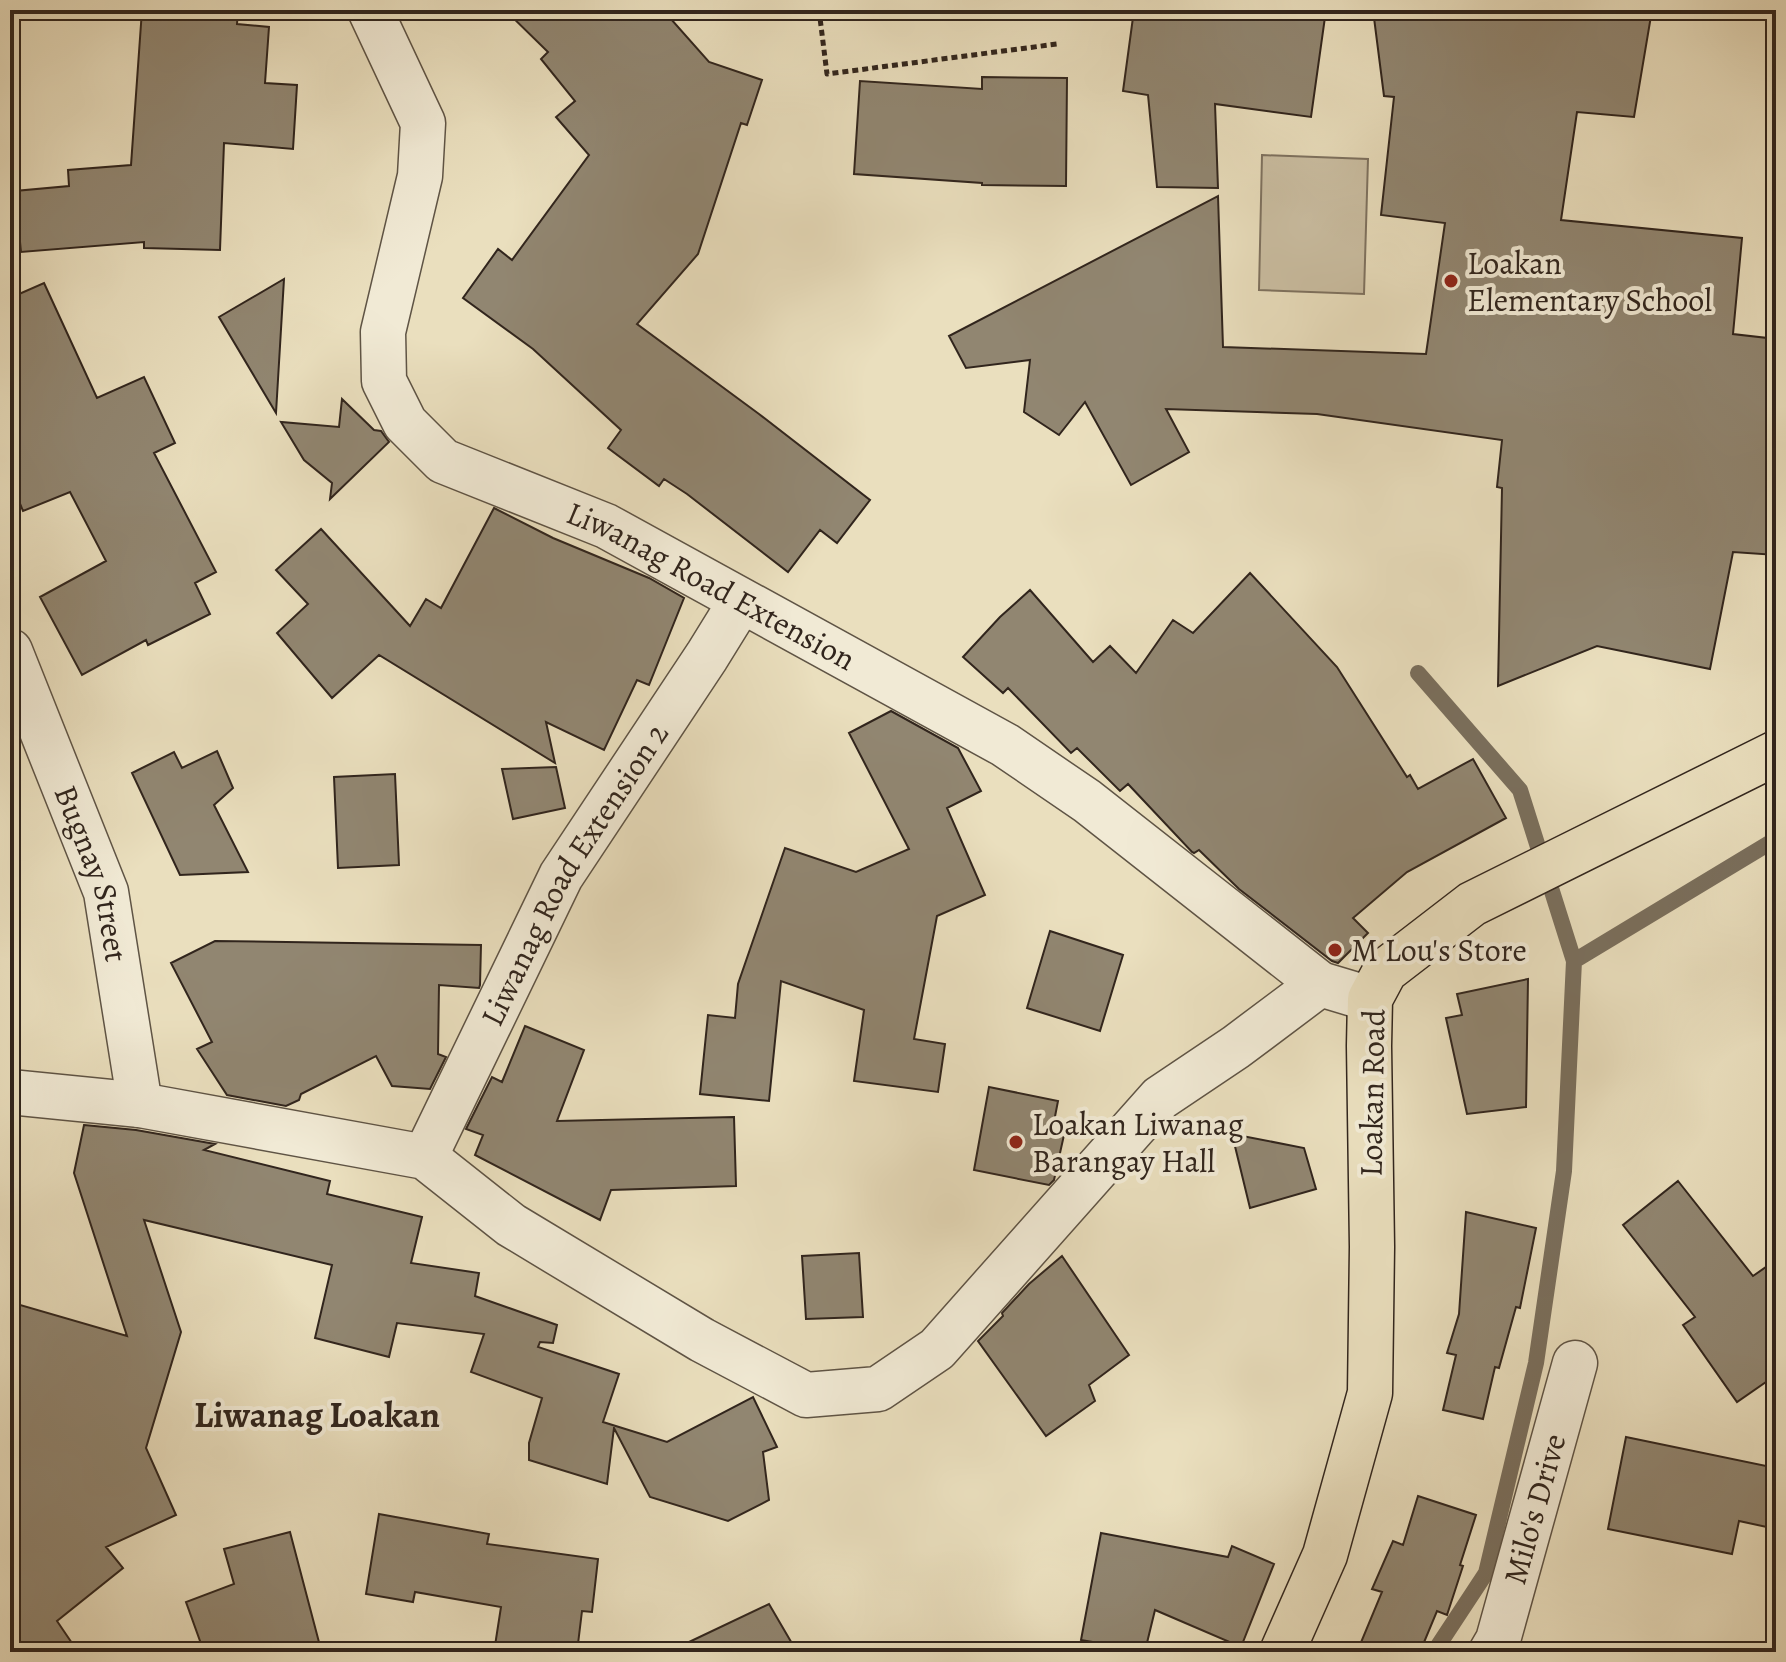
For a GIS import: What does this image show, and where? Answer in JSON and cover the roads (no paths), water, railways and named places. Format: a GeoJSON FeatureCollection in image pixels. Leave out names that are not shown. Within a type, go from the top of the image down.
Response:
{"type":"FeatureCollection","features":[{"type":"Feature","properties":{"kind":"main road","name":"Loakan Road"},"geometry":{"type":"LineString","coordinates":[[1282,1652],[1325,1555],[1370,1393],[1370,999],[1385,971],[1472,904],[1776,753]]}},
{"type":"Feature","properties":{"kind":"street","name":"Liwanag Road Extension"},"geometry":{"type":"LineString","coordinates":[[370,10],[423,123],[420,176],[383,332],[384,381],[405,423],[443,461],[606,526],[1005,745],[1087,801],[1320,984],[1370,999]]}},
{"type":"Feature","properties":{"kind":"street","name":"Liwanag Road Extension 2"},"geometry":{"type":"LineString","coordinates":[[425,1157],[561,876],[741,601]]}},
{"type":"Feature","properties":{"kind":"street","name":"Bugnay Street"},"geometry":{"type":"LineString","coordinates":[[10,651],[106,892],[140,1105]]}},
{"type":"Feature","properties":{"kind":"street"},"geometry":{"type":"LineString","coordinates":[[10,1092],[140,1105],[425,1157],[511,1225],[702,1340],[806,1395],[878,1389],[937,1349],[1160,1098],[1236,1047],[1320,984]]}},
{"type":"Feature","properties":{"kind":"street","name":"Milo's Drive"},"geometry":{"type":"LineString","coordinates":[[1491,1652],[1498,1640],[1514,1587],[1575,1363]]}},
{"type":"Feature","properties":{"kind":"waterway"},"geometry":{"type":"LineString","coordinates":[[1418,673],[1520,790],[1574,961],[1564,1171],[1536,1363],[1486,1573],[1434,1652]]}},
{"type":"Feature","properties":{"kind":"waterway"},"geometry":{"type":"LineString","coordinates":[[1574,961],[1776,839]]}},
{"type":"Feature","properties":{"kind":"place","name":"Loakan Elementary School"},"geometry":{"type":"Point","coordinates":[1451,281]}},
{"type":"Feature","properties":{"kind":"place","name":"M Lou's Store"},"geometry":{"type":"Point","coordinates":[1335,950]}},
{"type":"Feature","properties":{"kind":"place","name":"Loakan Liwanag Barangay Hall"},"geometry":{"type":"Point","coordinates":[1016,1142]}},
{"type":"Feature","properties":{"kind":"district","name":"Liwanag Loakan"},"geometry":{"type":"Point","coordinates":[317,1414]}}]}
